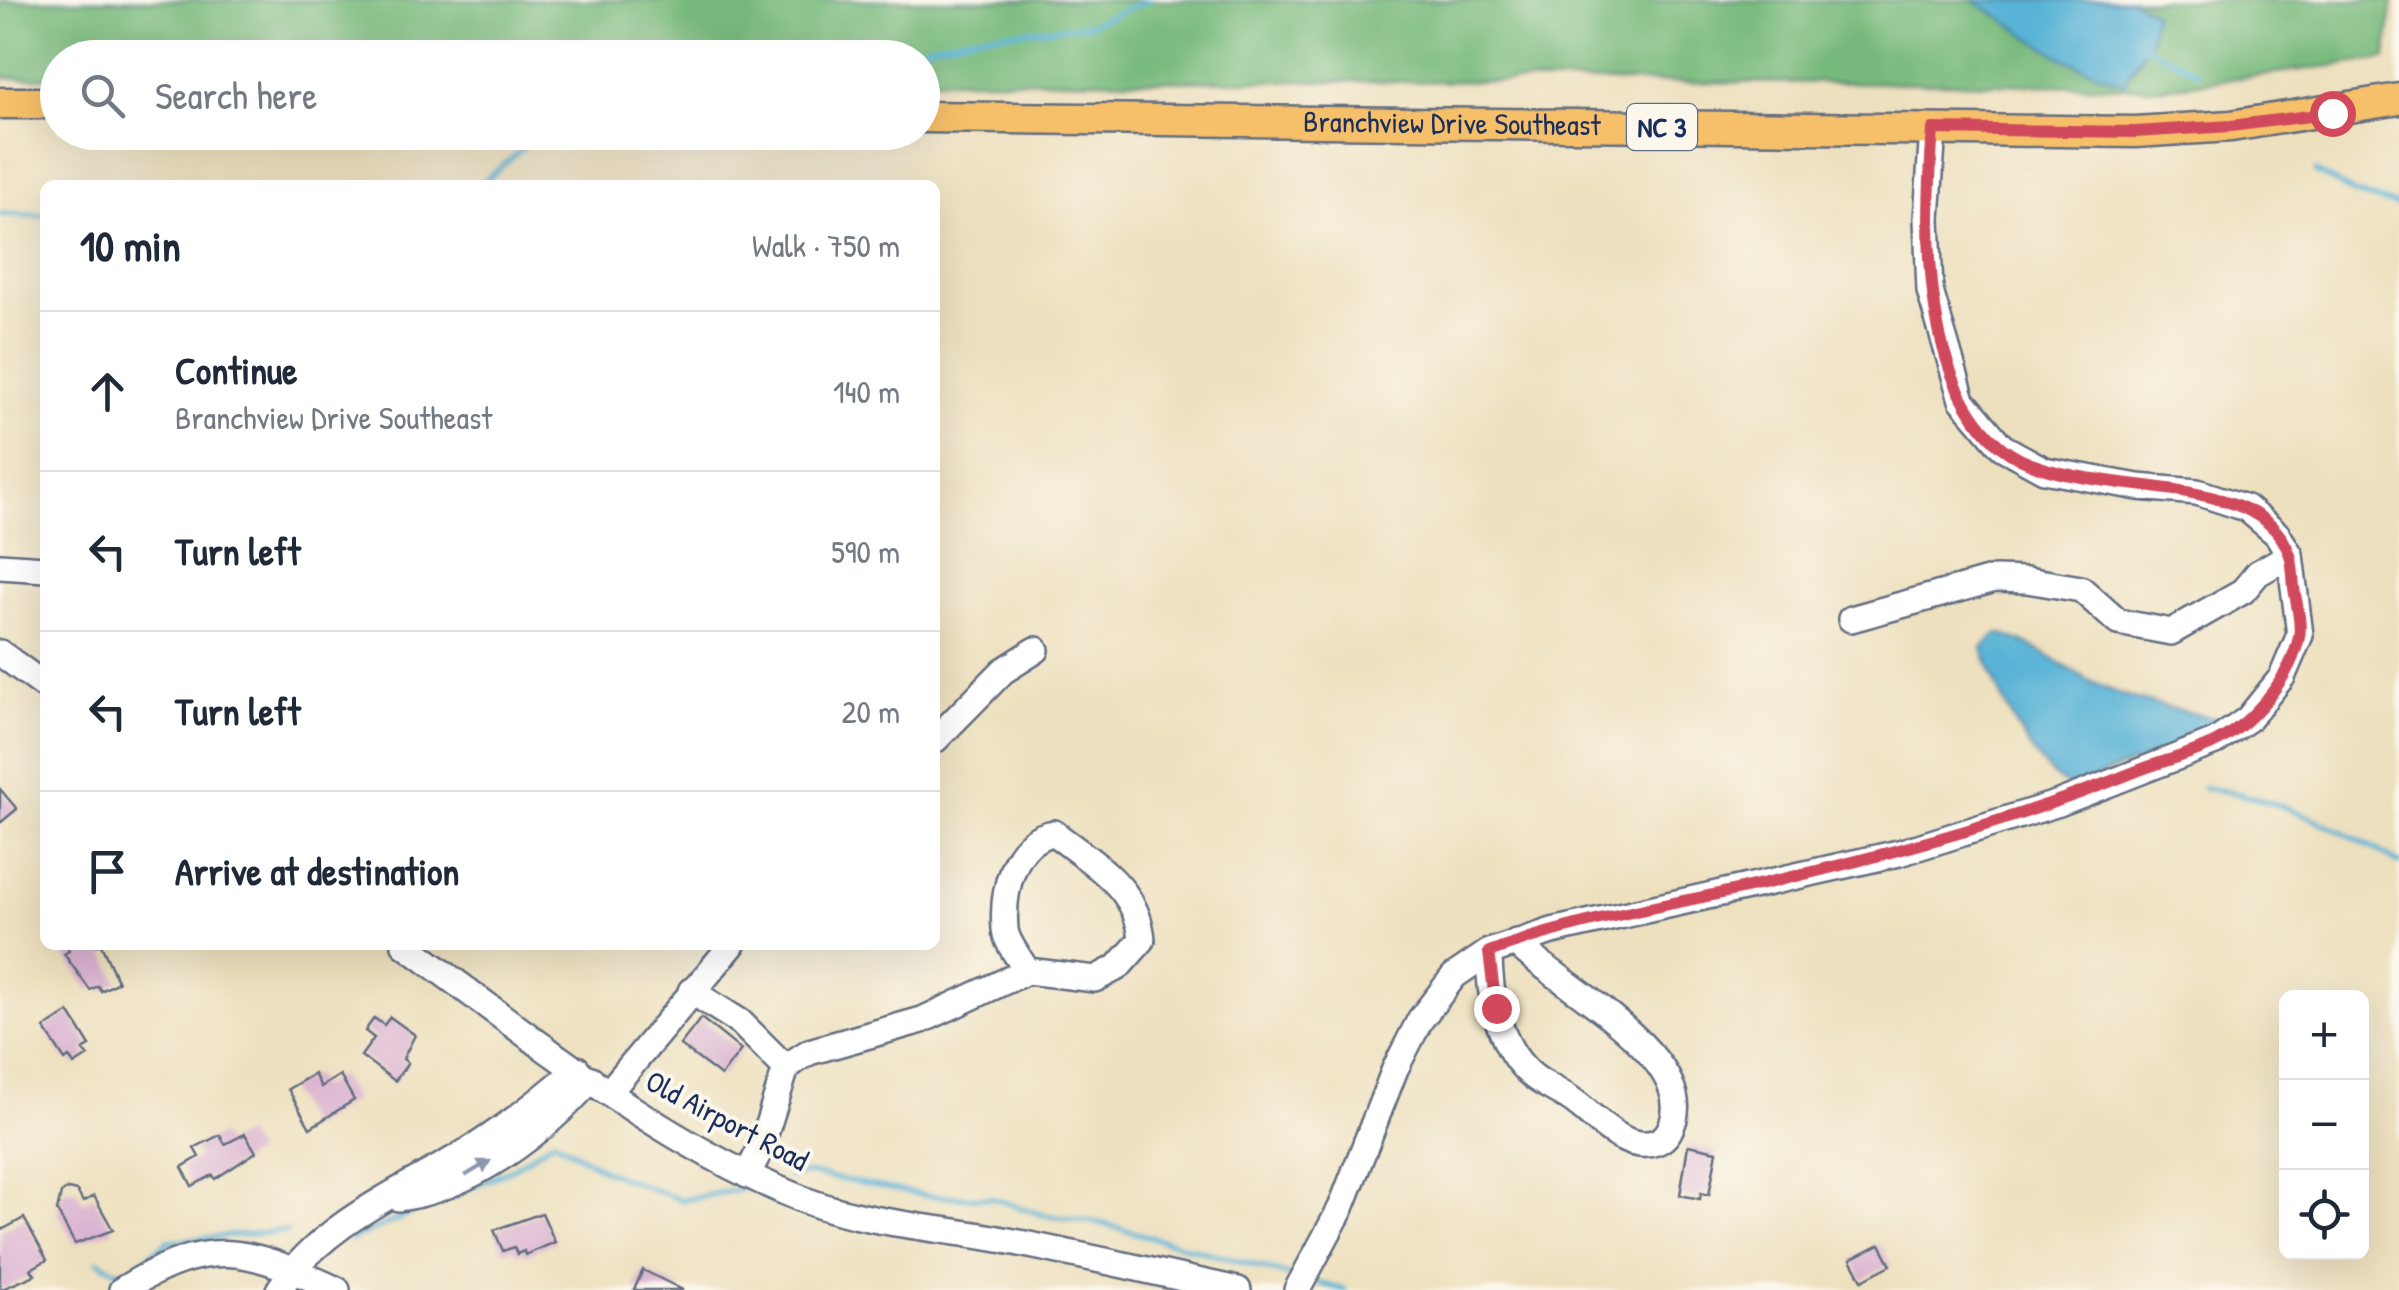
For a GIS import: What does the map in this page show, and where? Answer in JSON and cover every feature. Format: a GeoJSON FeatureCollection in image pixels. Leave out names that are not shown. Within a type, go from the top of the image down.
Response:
{"type":"FeatureCollection","features":[{"type":"Feature","properties":{"kind":"main road","name":"Branchview Drive Southeast"},"geometry":{"type":"LineString","coordinates":[[940,117],[2135,132],[2231,126],[2399,98]]}},
{"type":"Feature","properties":{"kind":"main road"},"geometry":{"type":"LineString","coordinates":[[0,103],[40,103]]}},
{"type":"Feature","properties":{"kind":"street"},"geometry":{"type":"LineString","coordinates":[[1298,1290],[1341,1208],[1395,1069],[1420,1020],[1454,976],[1489,952],[1516,942],[1900,853],[2059,802],[2215,742],[2248,719],[2282,677],[2300,635],[2290,555],[2277,534],[2246,508],[2197,492],[2138,487],[2044,470],[2002,447],[1962,400],[1930,290],[1927,219],[1933,129]]}},
{"type":"Feature","properties":{"kind":"street"},"geometry":{"type":"LineString","coordinates":[[1851,618],[1996,579],[2012,579],[2081,589],[2118,622],[2171,632],[2243,592],[2258,573],[2290,555]]}},
{"type":"Feature","properties":{"kind":"street"},"geometry":{"type":"LineString","coordinates":[[0,566],[40,570]]}},
{"type":"Feature","properties":{"kind":"street"},"geometry":{"type":"LineString","coordinates":[[940,735],[1003,671],[1036,650]]}},
{"type":"Feature","properties":{"kind":"street"},"geometry":{"type":"LineString","coordinates":[[0,653],[40,682]]}},
{"type":"Feature","properties":{"kind":"street"},"geometry":{"type":"LineString","coordinates":[[747,1175],[760,1150],[786,1068],[810,1052],[922,1020],[1027,971],[1095,979],[1118,968],[1142,940],[1141,924],[1124,887],[1054,833],[1030,841],[1011,871],[1005,932],[1027,971]]}},
{"type":"Feature","properties":{"kind":"street"},"geometry":{"type":"LineString","coordinates":[[1489,952],[1489,975],[1503,1035],[1532,1076],[1626,1140],[1655,1143],[1664,1138],[1671,1128],[1672,1098],[1645,1048],[1606,1008],[1534,962],[1516,942]]}},
{"type":"Feature","properties":{"kind":"street","name":"Old Airport Road"},"geometry":{"type":"LineString","coordinates":[[412,950],[658,1128],[747,1175],[812,1202],[913,1227],[991,1237],[1238,1290]]}},
{"type":"Feature","properties":{"kind":"street"},"geometry":{"type":"LineString","coordinates":[[286,1280],[330,1234],[388,1199],[436,1193],[478,1170],[553,1118],[690,992],[728,950]]}},
{"type":"Feature","properties":{"kind":"street"},"geometry":{"type":"LineString","coordinates":[[690,992],[740,1022],[786,1068]]}},
{"type":"Feature","properties":{"kind":"street"},"geometry":{"type":"LineString","coordinates":[[122,1290],[177,1261],[224,1250],[286,1280],[337,1290]]}},
{"type":"Feature","properties":{"kind":"green space"},"geometry":{"type":"Polygon","coordinates":[[[0,0],[2393,0],[2386,59],[2160,88],[1958,83],[940,80],[940,40],[40,40],[40,78],[0,78],[0,0]]]}},
{"type":"Feature","properties":{"kind":"water"},"geometry":{"type":"Polygon","coordinates":[[[1973,0],[2131,0],[2154,12],[2150,40],[2124,84],[2062,58],[1973,0]]]}},
{"type":"Feature","properties":{"kind":"water"},"geometry":{"type":"Polygon","coordinates":[[[1997,633],[2024,642],[2115,692],[2227,721],[2220,729],[2071,787],[2042,763],[2016,726],[1983,648],[1997,633]]]}},
{"type":"Feature","properties":{"kind":"building"},"geometry":{"type":"Polygon","coordinates":[[[0,789],[17,809],[0,823],[0,789]]]}},
{"type":"Feature","properties":{"kind":"building"},"geometry":{"type":"Polygon","coordinates":[[[103,950],[118,982],[101,991],[98,986],[90,990],[64,954],[103,950]]]}},
{"type":"Feature","properties":{"kind":"building"},"geometry":{"type":"Polygon","coordinates":[[[69,1012],[90,1046],[83,1050],[88,1056],[74,1065],[69,1057],[65,1060],[44,1028],[69,1012]]]}},
{"type":"Feature","properties":{"kind":"building"},"geometry":{"type":"Polygon","coordinates":[[[390,1017],[415,1035],[403,1059],[408,1063],[395,1081],[361,1056],[374,1038],[365,1031],[374,1018],[384,1025],[390,1017]]]}},
{"type":"Feature","properties":{"kind":"building"},"geometry":{"type":"Polygon","coordinates":[[[701,1018],[741,1050],[721,1076],[680,1045],[701,1018]]]}},
{"type":"Feature","properties":{"kind":"building"},"geometry":{"type":"Polygon","coordinates":[[[314,1074],[321,1087],[340,1075],[354,1100],[310,1128],[288,1089],[314,1074]]]}},
{"type":"Feature","properties":{"kind":"building"},"geometry":{"type":"Polygon","coordinates":[[[245,1134],[256,1152],[215,1179],[213,1175],[192,1186],[182,1167],[199,1157],[194,1148],[220,1135],[225,1144],[245,1134]]]}},
{"type":"Feature","properties":{"kind":"building"},"geometry":{"type":"Polygon","coordinates":[[[1688,1145],[1717,1151],[1709,1195],[1701,1193],[1700,1199],[1680,1195],[1688,1145]]]}},
{"type":"Feature","properties":{"kind":"building"},"geometry":{"type":"Polygon","coordinates":[[[68,1189],[77,1191],[83,1202],[94,1196],[113,1230],[75,1244],[57,1211],[61,1193],[68,1189]]]}},
{"type":"Feature","properties":{"kind":"building"},"geometry":{"type":"Polygon","coordinates":[[[542,1213],[555,1242],[525,1255],[524,1251],[517,1254],[514,1247],[503,1251],[494,1230],[542,1213]]]}},
{"type":"Feature","properties":{"kind":"building"},"geometry":{"type":"Polygon","coordinates":[[[24,1218],[47,1260],[31,1269],[35,1275],[0,1290],[0,1231],[24,1218]]]}},
{"type":"Feature","properties":{"kind":"building"},"geometry":{"type":"Polygon","coordinates":[[[1880,1244],[1891,1265],[1862,1280],[1851,1259],[1880,1244]]]}},
{"type":"Feature","properties":{"kind":"building"},"geometry":{"type":"Polygon","coordinates":[[[643,1270],[683,1290],[634,1290],[643,1270]]]}},
{"type":"Feature","properties":{"kind":"waterway"},"geometry":{"type":"LineString","coordinates":[[940,43],[978,35],[1088,25],[1149,0]]}},
{"type":"Feature","properties":{"kind":"waterway"},"geometry":{"type":"LineString","coordinates":[[2142,45],[2198,72]]}},
{"type":"Feature","properties":{"kind":"waterway"},"geometry":{"type":"LineString","coordinates":[[486,180],[521,150]]}},
{"type":"Feature","properties":{"kind":"waterway"},"geometry":{"type":"LineString","coordinates":[[2316,172],[2356,194],[2399,206]]}},
{"type":"Feature","properties":{"kind":"waterway"},"geometry":{"type":"LineString","coordinates":[[0,214],[40,216]]}},
{"type":"Feature","properties":{"kind":"waterway"},"geometry":{"type":"LineString","coordinates":[[2203,788],[2255,798],[2305,815],[2399,863]]}},
{"type":"Feature","properties":{"kind":"waterway"},"geometry":{"type":"LineString","coordinates":[[351,1240],[512,1169],[554,1140],[605,1171],[681,1200],[742,1189]]}},
{"type":"Feature","properties":{"kind":"waterway"},"geometry":{"type":"LineString","coordinates":[[789,1177],[807,1173],[928,1196],[992,1198],[1043,1215],[1100,1223],[1296,1277]]}},
{"type":"Feature","properties":{"kind":"waterway"},"geometry":{"type":"LineString","coordinates":[[98,1261],[125,1275],[169,1241],[286,1231]]}},
{"type":"Feature","properties":{"kind":"waterway"},"geometry":{"type":"LineString","coordinates":[[1318,1283],[1345,1290]]}},
{"type":"Feature","properties":{"kind":"route"},"geometry":{"type":"LineString","coordinates":[[1496,1008],[1489,952],[1552,931],[1835,868],[1872,856],[1900,853],[1996,824],[2215,742],[2248,719],[2282,677],[2300,635],[2290,555],[2277,534],[2246,508],[2197,492],[2138,487],[2044,470],[2002,447],[1962,400],[1930,290],[1927,219],[1933,129],[2135,132],[2231,126],[2332,113]]}}]}
